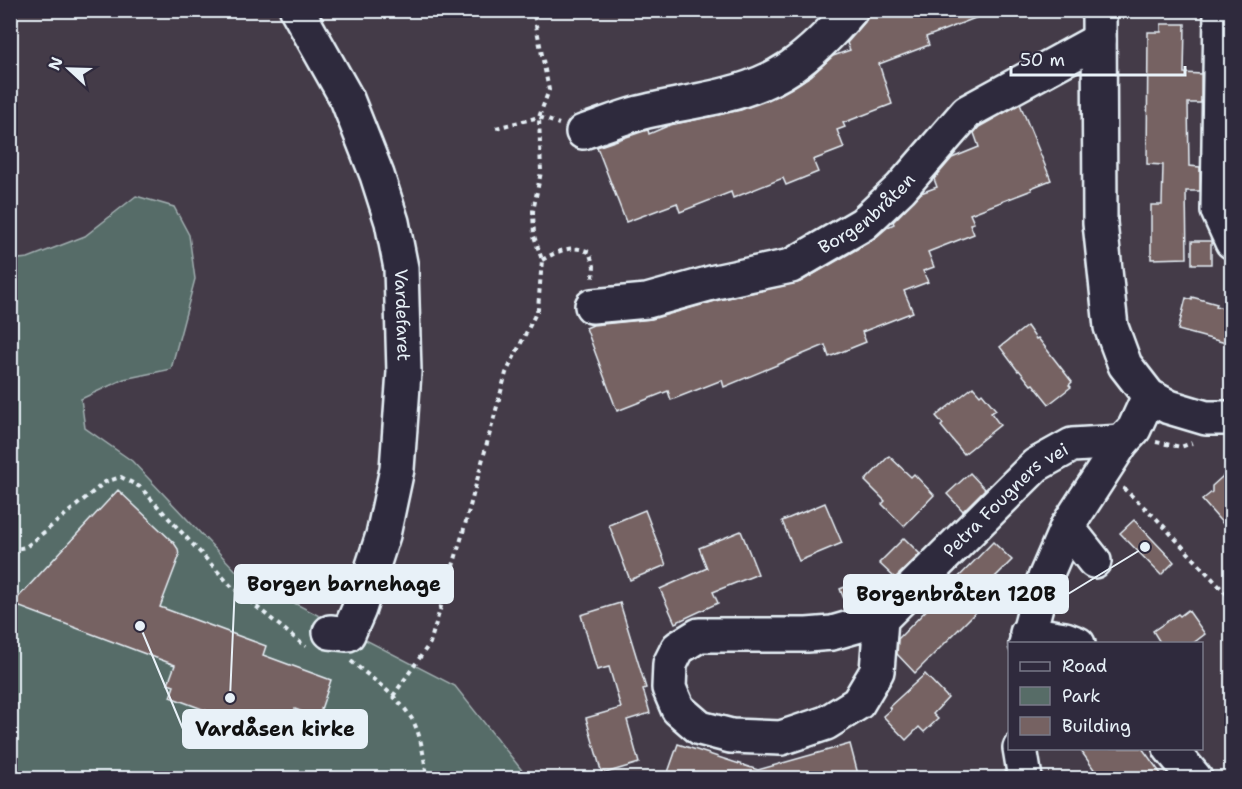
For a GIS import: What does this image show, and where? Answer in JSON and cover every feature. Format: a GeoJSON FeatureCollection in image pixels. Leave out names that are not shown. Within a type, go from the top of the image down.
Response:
{"type":"FeatureCollection","features":[{"type":"Feature","properties":{"kind":"street","name":"Vardefaret"},"geometry":{"type":"LineString","coordinates":[[297,10],[347,99],[387,206],[401,268],[404,372],[397,469],[382,535],[359,609],[332,641]]}},
{"type":"Feature","properties":{"kind":"street"},"geometry":{"type":"LineString","coordinates":[[583,132],[639,113],[708,100],[754,86],[790,68],[824,40],[851,10]]}},
{"type":"Feature","properties":{"kind":"street"},"geometry":{"type":"LineString","coordinates":[[1221,10],[1226,119],[1218,211],[1232,242]]}},
{"type":"Feature","properties":{"kind":"street","name":"Borgenbråten"},"geometry":{"type":"LineString","coordinates":[[592,306],[647,301],[716,282],[791,266],[863,224],[901,188],[967,112],[1099,25]]}},
{"type":"Feature","properties":{"kind":"street","name":"Borgenbråten"},"geometry":{"type":"LineString","coordinates":[[1099,25],[1100,223],[1111,327],[1125,365],[1149,396],[1169,408],[1206,418],[1232,418]]}},
{"type":"Feature","properties":{"kind":"street"},"geometry":{"type":"LineString","coordinates":[[1073,642],[1065,639],[1027,638],[1041,587],[1067,527],[1122,442],[1134,429],[1149,396]]}},
{"type":"Feature","properties":{"kind":"street","name":"Petra Fougners vei"},"geometry":{"type":"LineString","coordinates":[[881,619],[877,671],[858,703],[826,723],[781,738],[731,736],[700,728],[678,709],[669,688],[670,664],[678,648],[699,635],[832,633],[881,619],[1036,465],[1072,445],[1122,442]]}},
{"type":"Feature","properties":{"kind":"street"},"geometry":{"type":"LineString","coordinates":[[1067,527],[1094,561]]}},
{"type":"Feature","properties":{"kind":"street"},"geometry":{"type":"LineString","coordinates":[[1020,750],[1025,778]]}},
{"type":"Feature","properties":{"kind":"street"},"geometry":{"type":"LineString","coordinates":[[1172,750],[1195,778]]}},
{"type":"Feature","properties":{"kind":"path"},"geometry":{"type":"LineString","coordinates":[[393,696],[430,643],[462,536],[506,373],[538,309],[542,260],[534,236],[533,212],[541,172],[539,117],[549,90],[532,10]]}},
{"type":"Feature","properties":{"kind":"path"},"geometry":{"type":"LineString","coordinates":[[496,128],[539,117]]}},
{"type":"Feature","properties":{"kind":"path"},"geometry":{"type":"LineString","coordinates":[[542,260],[560,250],[577,247],[589,252],[594,266],[592,306]]}},
{"type":"Feature","properties":{"kind":"path"},"geometry":{"type":"LineString","coordinates":[[1104,471],[1156,518],[1232,600]]}},
{"type":"Feature","properties":{"kind":"path"},"geometry":{"type":"LineString","coordinates":[[10,550],[26,547],[105,482],[121,477],[140,488],[231,586],[332,641],[349,660],[393,696],[412,720],[422,744],[427,778]]}},
{"type":"Feature","properties":{"kind":"green space"},"geometry":{"type":"Polygon","coordinates":[[[136,196],[174,207],[189,235],[195,279],[171,369],[124,379],[81,399],[85,428],[132,461],[240,575],[455,686],[528,778],[11,778],[10,260],[28,258],[85,236],[136,196]]]}},
{"type":"Feature","properties":{"kind":"building"},"geometry":{"type":"Polygon","coordinates":[[[882,10],[991,10],[991,12],[926,37],[929,45],[879,64],[892,104],[843,123],[845,127],[837,130],[844,148],[813,160],[818,172],[786,185],[783,178],[733,198],[731,192],[680,212],[677,203],[626,222],[597,147],[644,131],[648,130],[649,134],[670,125],[741,110],[781,94],[811,76],[833,56],[850,50],[847,43],[868,16],[882,10]]]}},
{"type":"Feature","properties":{"kind":"building"},"geometry":{"type":"Polygon","coordinates":[[[1161,24],[1185,24],[1184,73],[1201,74],[1201,103],[1188,103],[1189,166],[1200,167],[1200,191],[1186,191],[1187,258],[1151,259],[1151,205],[1162,205],[1163,165],[1147,164],[1148,32],[1161,32],[1161,24]]]}},
{"type":"Feature","properties":{"kind":"building"},"geometry":{"type":"Polygon","coordinates":[[[1020,104],[1051,180],[1031,188],[1032,190],[970,214],[974,223],[970,224],[974,234],[928,252],[934,267],[923,271],[928,282],[904,291],[913,312],[862,332],[866,342],[829,357],[825,345],[724,387],[722,380],[671,400],[668,391],[617,411],[586,328],[593,325],[652,319],[719,300],[800,282],[873,240],[894,224],[893,222],[921,193],[937,187],[934,179],[952,158],[979,147],[974,133],[979,127],[1020,104]]]}},
{"type":"Feature","properties":{"kind":"building"},"geometry":{"type":"Polygon","coordinates":[[[1192,241],[1211,241],[1211,264],[1192,264],[1192,241]]]}},
{"type":"Feature","properties":{"kind":"building"},"geometry":{"type":"Polygon","coordinates":[[[1192,297],[1217,304],[1216,306],[1226,309],[1225,312],[1232,314],[1226,343],[1178,330],[1186,298],[1192,300],[1192,297]]]}},
{"type":"Feature","properties":{"kind":"building"},"geometry":{"type":"Polygon","coordinates":[[[1027,326],[1072,382],[1069,385],[1071,387],[1049,404],[1033,384],[1031,385],[1018,371],[1000,347],[1027,326]]]}},
{"type":"Feature","properties":{"kind":"building"},"geometry":{"type":"Polygon","coordinates":[[[973,387],[980,395],[982,393],[996,410],[991,413],[1000,425],[964,454],[941,426],[943,424],[936,416],[973,387]]]}},
{"type":"Feature","properties":{"kind":"building"},"geometry":{"type":"Polygon","coordinates":[[[889,456],[911,477],[914,474],[934,495],[904,526],[882,504],[885,501],[865,481],[889,456]]]}},
{"type":"Feature","properties":{"kind":"building"},"geometry":{"type":"Polygon","coordinates":[[[1232,468],[1232,534],[1202,500],[1212,492],[1212,486],[1232,468]]]}},
{"type":"Feature","properties":{"kind":"building"},"geometry":{"type":"Polygon","coordinates":[[[970,473],[985,489],[963,511],[947,494],[970,473]]]}},
{"type":"Feature","properties":{"kind":"building"},"geometry":{"type":"Polygon","coordinates":[[[118,490],[178,549],[179,557],[160,607],[266,646],[263,655],[331,680],[318,718],[295,709],[288,728],[282,726],[278,737],[170,697],[174,686],[168,684],[175,665],[12,604],[118,490]]]}},
{"type":"Feature","properties":{"kind":"building"},"geometry":{"type":"Polygon","coordinates":[[[825,503],[842,543],[799,561],[782,521],[825,503]]]}},
{"type":"Feature","properties":{"kind":"building"},"geometry":{"type":"Polygon","coordinates":[[[645,510],[666,565],[630,580],[609,525],[645,510]]]}},
{"type":"Feature","properties":{"kind":"building"},"geometry":{"type":"Polygon","coordinates":[[[1134,520],[1174,562],[1161,575],[1120,533],[1134,520]]]}},
{"type":"Feature","properties":{"kind":"building"},"geometry":{"type":"Polygon","coordinates":[[[741,531],[758,574],[713,592],[718,603],[675,623],[660,589],[707,568],[699,548],[741,531]]]}},
{"type":"Feature","properties":{"kind":"building"},"geometry":{"type":"Polygon","coordinates":[[[904,538],[920,554],[895,578],[879,563],[904,538]]]}},
{"type":"Feature","properties":{"kind":"building"},"geometry":{"type":"Polygon","coordinates":[[[993,542],[1012,560],[979,593],[987,601],[915,673],[897,654],[898,639],[993,542]]]}},
{"type":"Feature","properties":{"kind":"building"},"geometry":{"type":"Polygon","coordinates":[[[867,578],[876,598],[871,602],[848,609],[840,589],[867,578]]]}},
{"type":"Feature","properties":{"kind":"building"},"geometry":{"type":"Polygon","coordinates":[[[620,603],[646,688],[643,689],[650,713],[627,720],[639,763],[602,774],[586,718],[621,708],[609,667],[597,670],[581,615],[620,603]]]}},
{"type":"Feature","properties":{"kind":"building"},"geometry":{"type":"Polygon","coordinates":[[[1188,610],[1205,634],[1195,642],[1160,642],[1153,631],[1178,614],[1180,616],[1188,610]]]}},
{"type":"Feature","properties":{"kind":"building"},"geometry":{"type":"Polygon","coordinates":[[[925,674],[948,698],[933,714],[938,719],[924,732],[919,727],[906,740],[883,716],[891,709],[889,707],[925,674]]]}},
{"type":"Feature","properties":{"kind":"building"},"geometry":{"type":"Polygon","coordinates":[[[678,744],[758,770],[850,744],[859,778],[666,778],[678,744]]]}},
{"type":"Feature","properties":{"kind":"building"},"geometry":{"type":"Polygon","coordinates":[[[1080,750],[1143,750],[1164,778],[1100,778],[1080,750]]]}},
{"type":"Feature","properties":{"kind":"place","name":"Borgenbråten 120B"},"geometry":{"type":"Point","coordinates":[1145,547]}},
{"type":"Feature","properties":{"kind":"place","name":"Vardåsen kirke"},"geometry":{"type":"Point","coordinates":[140,626]}},
{"type":"Feature","properties":{"kind":"place","name":"Borgen barnehage"},"geometry":{"type":"Point","coordinates":[230,698]}}]}
